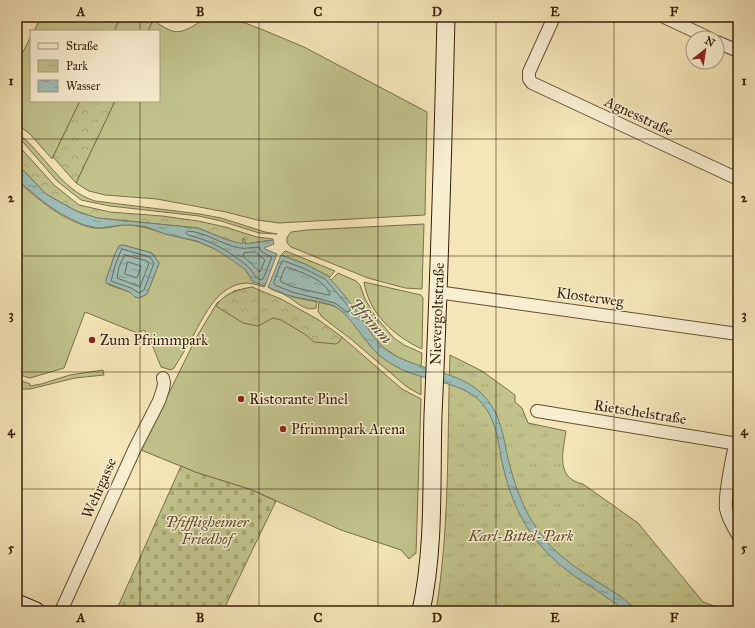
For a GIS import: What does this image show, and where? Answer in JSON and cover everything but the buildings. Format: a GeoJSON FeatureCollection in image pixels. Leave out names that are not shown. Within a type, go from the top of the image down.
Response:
{"type":"FeatureCollection","features":[{"type":"Feature","properties":{"kind":"street","name":"Nievergoltstraße"},"geometry":{"type":"LineString","coordinates":[[422,611],[432,513],[437,292],[446,17]]}},
{"type":"Feature","properties":{"kind":"street","name":"Agnesstraße"},"geometry":{"type":"LineString","coordinates":[[554,17],[530,69],[528,80],[537,86],[738,179]]}},
{"type":"Feature","properties":{"kind":"street"},"geometry":{"type":"LineString","coordinates":[[664,17],[692,30]]}},
{"type":"Feature","properties":{"kind":"street"},"geometry":{"type":"LineString","coordinates":[[725,45],[738,51]]}},
{"type":"Feature","properties":{"kind":"street","name":"Klosterweg"},"geometry":{"type":"LineString","coordinates":[[437,292],[738,334]]}},
{"type":"Feature","properties":{"kind":"street","name":"Wehrgasse"},"geometry":{"type":"LineString","coordinates":[[61,611],[135,448],[159,401],[163,389],[163,378]]}},
{"type":"Feature","properties":{"kind":"street","name":"Rietschelstraße"},"geometry":{"type":"LineString","coordinates":[[537,411],[737,444]]}},
{"type":"Feature","properties":{"kind":"street"},"geometry":{"type":"LineString","coordinates":[[737,444],[726,509],[729,519],[738,534]]}},
{"type":"Feature","properties":{"kind":"street"},"geometry":{"type":"LineString","coordinates":[[17,603],[36,611]]}},
{"type":"Feature","properties":{"kind":"green space"},"geometry":{"type":"Polygon","coordinates":[[[41,17],[121,17],[114,30],[34,30],[41,17]]]}},
{"type":"Feature","properties":{"kind":"green space"},"geometry":{"type":"Polygon","coordinates":[[[121,17],[150,17],[153,20],[148,30],[114,30],[121,17]]]}},
{"type":"Feature","properties":{"kind":"green space"},"geometry":{"type":"Polygon","coordinates":[[[153,20],[167,29],[178,32],[188,29],[203,20],[228,20],[245,23],[304,47],[427,112],[425,215],[279,223],[257,220],[226,212],[157,199],[105,195],[89,191],[76,183],[115,102],[160,102],[160,30],[148,30],[153,20]]]}},
{"type":"Feature","properties":{"kind":"green space"},"geometry":{"type":"Polygon","coordinates":[[[30,38],[30,102],[80,102],[52,159],[30,134],[17,124],[17,64],[30,38]]]}},
{"type":"Feature","properties":{"kind":"green space"},"geometry":{"type":"Polygon","coordinates":[[[80,102],[115,102],[76,183],[53,157],[80,102]]]}},
{"type":"Feature","properties":{"kind":"green space"},"geometry":{"type":"Polygon","coordinates":[[[17,133],[27,141],[72,189],[95,201],[200,214],[221,218],[265,232],[277,234],[259,233],[199,216],[110,206],[81,200],[57,181],[23,142],[17,138],[17,133]]]}},
{"type":"Feature","properties":{"kind":"green space"},"geometry":{"type":"Polygon","coordinates":[[[17,144],[54,185],[79,205],[110,212],[162,216],[198,221],[273,240],[244,244],[243,239],[242,245],[198,228],[97,218],[76,211],[46,194],[17,164],[17,144]]]}},
{"type":"Feature","properties":{"kind":"green space"},"geometry":{"type":"Polygon","coordinates":[[[17,180],[52,209],[73,221],[94,228],[108,228],[126,225],[135,226],[204,244],[216,249],[243,267],[254,281],[265,286],[246,283],[236,285],[220,295],[202,319],[174,368],[171,370],[161,367],[149,337],[144,330],[137,333],[85,312],[64,368],[30,378],[17,374],[17,180]],[[123,245],[119,246],[106,280],[109,285],[130,292],[135,297],[141,297],[147,294],[159,263],[152,253],[123,245]]]}},
{"type":"Feature","properties":{"kind":"green space"},"geometry":{"type":"Polygon","coordinates":[[[424,224],[422,289],[405,288],[368,278],[291,247],[287,242],[287,238],[291,232],[424,224]]]}},
{"type":"Feature","properties":{"kind":"green space"},"geometry":{"type":"Polygon","coordinates":[[[285,251],[335,271],[330,277],[305,264],[281,255],[285,251]]]}},
{"type":"Feature","properties":{"kind":"green space"},"geometry":{"type":"Polygon","coordinates":[[[338,273],[356,281],[360,285],[365,299],[375,316],[394,338],[404,345],[422,353],[421,367],[399,358],[381,346],[373,337],[364,322],[331,280],[338,273]]]}},
{"type":"Feature","properties":{"kind":"green space"},"geometry":{"type":"Polygon","coordinates":[[[364,282],[421,295],[423,298],[422,349],[402,338],[384,323],[371,304],[364,282]]]}},
{"type":"Feature","properties":{"kind":"green space","name":"Pfrimmpark Arena"},"geometry":{"type":"Polygon","coordinates":[[[252,287],[339,342],[342,337],[402,389],[421,399],[416,553],[409,559],[401,550],[341,530],[252,490],[195,472],[141,450],[196,338],[217,303],[234,291],[252,287]]]}},
{"type":"Feature","properties":{"kind":"green space"},"geometry":{"type":"Polygon","coordinates":[[[252,287],[281,299],[319,320],[342,337],[336,344],[314,342],[306,335],[281,320],[273,318],[258,326],[243,323],[216,306],[227,295],[252,287]]]}},
{"type":"Feature","properties":{"kind":"green space"},"geometry":{"type":"Polygon","coordinates":[[[268,287],[293,297],[317,302],[316,308],[312,309],[304,307],[285,295],[268,287]]]}},
{"type":"Feature","properties":{"kind":"green space"},"geometry":{"type":"Polygon","coordinates":[[[319,302],[334,306],[347,315],[372,348],[383,358],[398,367],[421,376],[421,395],[407,387],[352,340],[322,317],[318,311],[319,302]]]}},
{"type":"Feature","properties":{"kind":"green space","name":"Karl-Bittel-Park"},"geometry":{"type":"Polygon","coordinates":[[[450,355],[482,371],[515,395],[515,402],[522,408],[528,423],[566,431],[563,447],[563,463],[568,476],[574,481],[583,484],[638,523],[703,602],[729,611],[436,611],[444,547],[446,515],[450,355]]]}},
{"type":"Feature","properties":{"kind":"green space"},"geometry":{"type":"Polygon","coordinates":[[[103,370],[104,375],[75,378],[30,389],[17,389],[17,379],[30,384],[30,386],[70,375],[103,370]]]}},
{"type":"Feature","properties":{"kind":"green space","name":"Pfiffligheimer Friedhof"},"geometry":{"type":"Polygon","coordinates":[[[181,466],[195,472],[252,490],[276,501],[223,611],[116,611],[181,466]]]}},
{"type":"Feature","properties":{"kind":"water"},"geometry":{"type":"Polygon","coordinates":[[[17,164],[46,194],[76,211],[97,218],[198,228],[242,244],[243,239],[245,239],[245,244],[273,240],[274,244],[264,248],[277,254],[265,286],[252,281],[246,270],[226,256],[197,241],[165,234],[147,227],[132,225],[99,228],[84,225],[61,214],[17,180],[17,164]]]}},
{"type":"Feature","properties":{"kind":"water"},"geometry":{"type":"Polygon","coordinates":[[[123,245],[152,253],[159,263],[147,294],[139,298],[135,297],[130,292],[106,283],[115,254],[119,246],[123,245]]]}},
{"type":"Feature","properties":{"kind":"water"},"geometry":{"type":"Polygon","coordinates":[[[281,255],[305,264],[330,277],[329,278],[347,299],[377,341],[388,351],[411,363],[462,380],[483,395],[494,409],[498,417],[503,433],[510,468],[516,486],[527,513],[543,538],[566,560],[620,596],[637,611],[625,610],[575,576],[559,564],[533,536],[514,503],[502,462],[498,438],[493,422],[480,401],[472,394],[462,389],[407,372],[389,362],[375,351],[349,318],[334,306],[288,295],[268,287],[281,255]]]}},
{"type":"Feature","properties":{"kind":"place","name":"Zum Pfrimmpark"},"geometry":{"type":"Point","coordinates":[92,340]}},
{"type":"Feature","properties":{"kind":"place","name":"Ristorante Pinel"},"geometry":{"type":"Point","coordinates":[241,399]}},
{"type":"Feature","properties":{"kind":"place","name":"Pfrimmpark Arena"},"geometry":{"type":"Point","coordinates":[283,429]}},
{"type":"Feature","properties":{"kind":"water label","name":"Pfrimm"},"geometry":{"type":"Point","coordinates":[371,321]}}]}
